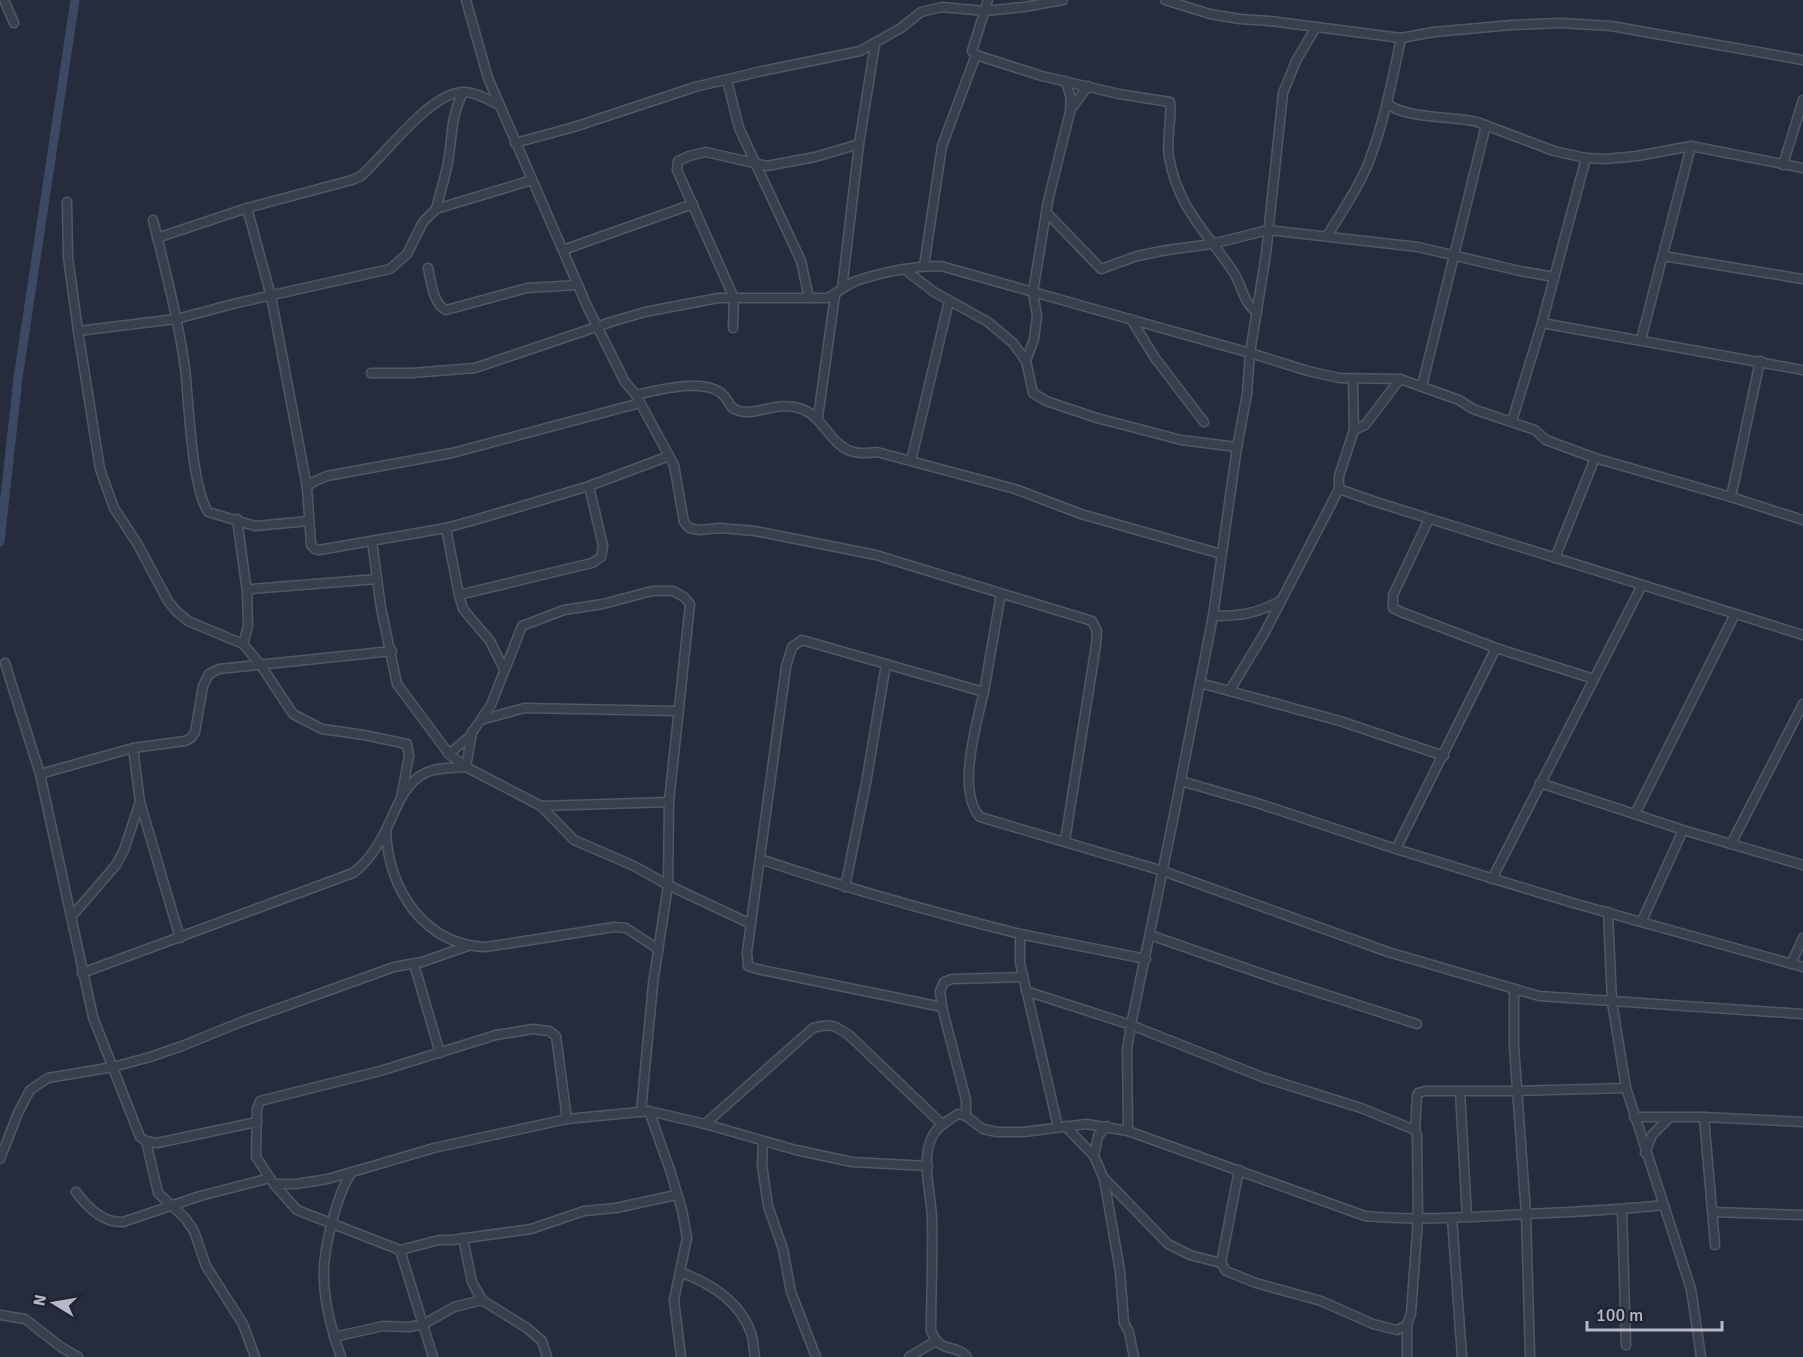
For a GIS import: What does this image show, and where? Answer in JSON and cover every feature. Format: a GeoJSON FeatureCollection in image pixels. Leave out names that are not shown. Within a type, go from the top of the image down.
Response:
{"type":"FeatureCollection","features":[{"type":"Feature","properties":{"kind":"street"},"geometry":{"type":"LineString","coordinates":[[4,0],[14,23]]}},
{"type":"Feature","properties":{"kind":"street"},"geometry":{"type":"LineString","coordinates":[[466,0],[488,78],[578,285],[625,382],[638,399],[674,465],[684,522],[689,528],[755,531],[876,555],[1092,621],[1097,631],[1096,645],[1065,841]]}},
{"type":"Feature","properties":{"kind":"street"},"geometry":{"type":"LineString","coordinates":[[988,0],[972,51],[976,55],[1042,76],[1170,102],[1169,155],[1180,197],[1234,274],[1248,302],[1257,312]]}},
{"type":"Feature","properties":{"kind":"street"},"geometry":{"type":"LineString","coordinates":[[515,143],[574,127],[695,87],[860,51],[901,28],[921,12],[942,8],[985,10],[1024,7],[1063,0]]}},
{"type":"Feature","properties":{"kind":"street"},"geometry":{"type":"LineString","coordinates":[[1165,0],[1210,14],[1240,19],[1401,38],[1434,32],[1512,25],[1560,23],[1611,26],[1803,60]]}},
{"type":"Feature","properties":{"kind":"street"},"geometry":{"type":"LineString","coordinates":[[1128,1131],[1127,1049],[1213,616],[1266,254],[1283,93],[1296,61],[1316,27]]}},
{"type":"Feature","properties":{"kind":"street"},"geometry":{"type":"LineString","coordinates":[[1327,236],[1353,194],[1368,164],[1388,103],[1401,38]]}},
{"type":"Feature","properties":{"kind":"street"},"geometry":{"type":"LineString","coordinates":[[818,417],[875,44]]}},
{"type":"Feature","properties":{"kind":"street"},"geometry":{"type":"LineString","coordinates":[[924,266],[942,146],[976,55]]}},
{"type":"Feature","properties":{"kind":"street"},"geometry":{"type":"LineString","coordinates":[[727,80],[739,128],[801,261],[809,298]]}},
{"type":"Feature","properties":{"kind":"street"},"geometry":{"type":"LineString","coordinates":[[1026,361],[1034,339],[1037,316],[1033,292],[1046,213],[1070,112],[1071,99],[1065,81]]}},
{"type":"Feature","properties":{"kind":"street"},"geometry":{"type":"LineString","coordinates":[[1070,112],[1088,86]]}},
{"type":"Feature","properties":{"kind":"street"},"geometry":{"type":"LineString","coordinates":[[436,209],[448,160],[450,131],[456,107],[463,92]]}},
{"type":"Feature","properties":{"kind":"street"},"geometry":{"type":"LineString","coordinates":[[157,238],[247,208],[362,176],[422,113],[452,94],[471,93],[499,105]]}},
{"type":"Feature","properties":{"kind":"street"},"geometry":{"type":"LineString","coordinates":[[1783,165],[1803,99]]}},
{"type":"Feature","properties":{"kind":"street"},"geometry":{"type":"LineString","coordinates":[[1388,103],[1393,109],[1434,117],[1464,118],[1554,151],[1586,158],[1637,156],[1691,146],[1803,168]]}},
{"type":"Feature","properties":{"kind":"street"},"geometry":{"type":"LineString","coordinates":[[1422,386],[1486,125]]}},
{"type":"Feature","properties":{"kind":"street"},"geometry":{"type":"LineString","coordinates":[[733,328],[734,298],[677,170],[678,161],[706,152],[767,166],[859,144]]}},
{"type":"Feature","properties":{"kind":"street"},"geometry":{"type":"LineString","coordinates":[[1641,340],[1691,146]]}},
{"type":"Feature","properties":{"kind":"street"},"geometry":{"type":"LineString","coordinates":[[1512,421],[1542,323],[1586,158]]}},
{"type":"Feature","properties":{"kind":"street"},"geometry":{"type":"LineString","coordinates":[[78,331],[176,319],[390,268],[407,254],[423,222],[436,209],[532,180]]}},
{"type":"Feature","properties":{"kind":"street"},"geometry":{"type":"LineString","coordinates":[[67,202],[68,258],[100,469],[114,508],[137,543],[168,601],[188,621],[243,644],[260,664],[293,714],[322,729],[407,744],[409,756],[401,798],[386,830],[373,852],[353,873],[82,973]]}},
{"type":"Feature","properties":{"kind":"street"},"geometry":{"type":"LineString","coordinates":[[563,250],[693,204]]}},
{"type":"Feature","properties":{"kind":"street"},"geometry":{"type":"LineString","coordinates":[[247,208],[271,296],[307,488],[311,544],[315,549],[446,528],[589,486],[669,456]]}},
{"type":"Feature","properties":{"kind":"street"},"geometry":{"type":"LineString","coordinates":[[1046,213],[1101,269],[1137,256],[1212,244],[1268,230],[1418,247],[1554,277]]}},
{"type":"Feature","properties":{"kind":"street"},"geometry":{"type":"LineString","coordinates":[[153,220],[176,319],[184,366],[195,464],[203,504],[208,512],[255,526],[309,521]]}},
{"type":"Feature","properties":{"kind":"street"},"geometry":{"type":"LineString","coordinates":[[1663,256],[1803,279]]}},
{"type":"Feature","properties":{"kind":"street"},"geometry":{"type":"LineString","coordinates":[[371,373],[412,373],[475,368],[645,312],[718,298],[827,298],[854,282],[904,269],[941,266],[1250,352],[1308,371],[1353,379],[1375,377],[1400,379],[1459,399],[1473,409],[1535,430],[1546,440],[1595,458],[1803,520]]}},
{"type":"Feature","properties":{"kind":"street"},"geometry":{"type":"LineString","coordinates":[[428,268],[436,300],[441,308],[446,310],[527,288],[578,285]]}},
{"type":"Feature","properties":{"kind":"street"},"geometry":{"type":"LineString","coordinates":[[904,269],[934,292],[988,322],[1013,343],[1026,361],[1033,393],[1046,401],[1097,418],[1181,440],[1237,447]]}},
{"type":"Feature","properties":{"kind":"street"},"geometry":{"type":"LineString","coordinates":[[911,461],[949,301]]}},
{"type":"Feature","properties":{"kind":"street"},"geometry":{"type":"LineString","coordinates":[[1131,319],[1155,358],[1204,422]]}},
{"type":"Feature","properties":{"kind":"street"},"geometry":{"type":"LineString","coordinates":[[1542,323],[1803,370]]}},
{"type":"Feature","properties":{"kind":"street"},"geometry":{"type":"LineString","coordinates":[[1731,497],[1760,361]]}},
{"type":"Feature","properties":{"kind":"street"},"geometry":{"type":"LineString","coordinates":[[1230,690],[1264,634],[1339,489],[1338,476],[1354,430],[1353,379]]}},
{"type":"Feature","properties":{"kind":"street"},"geometry":{"type":"LineString","coordinates":[[1354,430],[1365,425],[1400,379]]}},
{"type":"Feature","properties":{"kind":"street"},"geometry":{"type":"LineString","coordinates":[[307,488],[313,482],[327,476],[452,453],[675,387],[710,387],[722,393],[730,407],[741,412],[779,405],[802,408],[818,417],[828,433],[853,452],[877,452],[1015,489],[1081,514],[1221,554]]}},
{"type":"Feature","properties":{"kind":"street"},"geometry":{"type":"LineString","coordinates":[[1555,558],[1595,458]]}},
{"type":"Feature","properties":{"kind":"street"},"geometry":{"type":"LineString","coordinates":[[459,595],[592,563],[601,557],[603,546],[589,486]]}},
{"type":"Feature","properties":{"kind":"street"},"geometry":{"type":"LineString","coordinates":[[1339,489],[1803,635]]}},
{"type":"Feature","properties":{"kind":"street"},"geometry":{"type":"LineString","coordinates":[[237,519],[247,592],[248,626],[243,644]]}},
{"type":"Feature","properties":{"kind":"street"},"geometry":{"type":"LineString","coordinates":[[1429,519],[1393,595],[1393,608],[1496,648],[1594,679]]}},
{"type":"Feature","properties":{"kind":"street"},"geometry":{"type":"LineString","coordinates":[[446,528],[463,609],[490,641],[504,669]]}},
{"type":"Feature","properties":{"kind":"street"},"geometry":{"type":"LineString","coordinates":[[372,541],[381,608],[398,684],[449,754],[466,767],[541,806],[574,840],[634,866],[668,885],[751,924]]}},
{"type":"Feature","properties":{"kind":"street"},"geometry":{"type":"LineString","coordinates":[[247,592],[252,589],[377,579]]}},
{"type":"Feature","properties":{"kind":"street"},"geometry":{"type":"LineString","coordinates":[[1492,879],[1642,585]]}},
{"type":"Feature","properties":{"kind":"street"},"geometry":{"type":"LineString","coordinates":[[449,754],[472,732],[491,705],[522,626],[564,610],[603,604],[652,591],[673,591],[684,597],[690,604],[669,802],[668,885],[658,949],[645,1112],[676,1195],[687,1238],[674,1300],[681,1357]]}},
{"type":"Feature","properties":{"kind":"street"},"geometry":{"type":"LineString","coordinates":[[1001,594],[970,761],[970,795],[973,810],[980,818],[1163,871],[1388,952],[1539,996],[1803,1014]]}},
{"type":"Feature","properties":{"kind":"street"},"geometry":{"type":"LineString","coordinates":[[1213,616],[1240,616],[1265,609],[1280,601]]}},
{"type":"Feature","properties":{"kind":"street"},"geometry":{"type":"LineString","coordinates":[[1635,814],[1735,614]]}},
{"type":"Feature","properties":{"kind":"street"},"geometry":{"type":"LineString","coordinates":[[942,1007],[786,976],[748,966],[747,952],[786,667],[792,647],[802,640],[984,692]]}},
{"type":"Feature","properties":{"kind":"street"},"geometry":{"type":"LineString","coordinates":[[1396,849],[1496,648]]}},
{"type":"Feature","properties":{"kind":"street"},"geometry":{"type":"LineString","coordinates":[[40,774],[133,748],[185,741],[191,738],[195,732],[203,686],[209,674],[219,669],[392,651]]}},
{"type":"Feature","properties":{"kind":"street"},"geometry":{"type":"LineString","coordinates":[[5,663],[40,774],[93,1017],[140,1137],[146,1142],[157,1143],[257,1122]]}},
{"type":"Feature","properties":{"kind":"street"},"geometry":{"type":"LineString","coordinates":[[845,887],[867,783],[886,663]]}},
{"type":"Feature","properties":{"kind":"street"},"geometry":{"type":"LineString","coordinates":[[1200,683],[1340,721],[1444,756]]}},
{"type":"Feature","properties":{"kind":"street"},"geometry":{"type":"LineString","coordinates":[[1731,844],[1803,704]]}},
{"type":"Feature","properties":{"kind":"street"},"geometry":{"type":"LineString","coordinates":[[481,720],[524,708],[678,711]]}},
{"type":"Feature","properties":{"kind":"street"},"geometry":{"type":"LineString","coordinates":[[466,767],[472,732]]}},
{"type":"Feature","properties":{"kind":"street"},"geometry":{"type":"LineString","coordinates":[[133,748],[140,802],[180,938]]}},
{"type":"Feature","properties":{"kind":"street"},"geometry":{"type":"LineString","coordinates":[[401,798],[425,773],[466,767]]}},
{"type":"Feature","properties":{"kind":"street"},"geometry":{"type":"LineString","coordinates":[[1181,781],[1257,803],[1492,879],[1803,967]]}},
{"type":"Feature","properties":{"kind":"street"},"geometry":{"type":"LineString","coordinates":[[1540,783],[1683,830],[1803,865]]}},
{"type":"Feature","properties":{"kind":"street"},"geometry":{"type":"LineString","coordinates":[[72,916],[116,865],[124,850],[140,802]]}},
{"type":"Feature","properties":{"kind":"street"},"geometry":{"type":"LineString","coordinates":[[541,806],[669,802]]}},
{"type":"Feature","properties":{"kind":"street"},"geometry":{"type":"LineString","coordinates":[[386,830],[387,851],[400,891],[410,905],[442,936],[468,946]]}},
{"type":"Feature","properties":{"kind":"street"},"geometry":{"type":"LineString","coordinates":[[1642,921],[1683,830]]}},
{"type":"Feature","properties":{"kind":"street"},"geometry":{"type":"LineString","coordinates":[[760,859],[845,887],[1020,934],[1146,958]]}},
{"type":"Feature","properties":{"kind":"street"},"geometry":{"type":"LineString","coordinates":[[1608,912],[1612,1002],[1626,1088],[1645,1153],[1691,1289],[1701,1357]]}},
{"type":"Feature","properties":{"kind":"street"},"geometry":{"type":"LineString","coordinates":[[0,1159],[18,1113],[30,1090],[48,1078],[114,1067],[182,1046],[241,1022],[394,967],[414,964],[468,946],[507,945],[614,927],[626,928],[658,949]]}},
{"type":"Feature","properties":{"kind":"street"},"geometry":{"type":"LineString","coordinates":[[1020,934],[1020,963],[1026,991],[1062,1126],[1094,1156],[1104,1179],[1120,1271],[1124,1323],[1129,1332],[1134,1357]]}},
{"type":"Feature","properties":{"kind":"street"},"geometry":{"type":"LineString","coordinates":[[1150,935],[1417,1024]]}},
{"type":"Feature","properties":{"kind":"street"},"geometry":{"type":"LineString","coordinates":[[1791,964],[1803,938]]}},
{"type":"Feature","properties":{"kind":"street"},"geometry":{"type":"LineString","coordinates":[[414,964],[440,1053]]}},
{"type":"Feature","properties":{"kind":"street"},"geometry":{"type":"LineString","coordinates":[[962,1115],[966,1100],[940,991],[944,982],[952,979],[1023,977]]}},
{"type":"Feature","properties":{"kind":"street"},"geometry":{"type":"LineString","coordinates":[[1514,989],[1514,1046],[1526,1214],[1530,1357]]}},
{"type":"Feature","properties":{"kind":"street"},"geometry":{"type":"LineString","coordinates":[[1026,991],[1131,1024],[1263,1077],[1360,1108],[1415,1130]]}},
{"type":"Feature","properties":{"kind":"street"},"geometry":{"type":"LineString","coordinates":[[705,1124],[813,1028],[827,1024],[838,1027],[850,1036],[942,1124]]}},
{"type":"Feature","properties":{"kind":"street"},"geometry":{"type":"LineString","coordinates":[[567,1119],[556,1036],[549,1031],[533,1029],[496,1035],[319,1088],[260,1101],[257,1109],[256,1157],[272,1181],[297,1210],[400,1250],[439,1240],[531,1228],[584,1211],[625,1207],[676,1195]]}},
{"type":"Feature","properties":{"kind":"street"},"geometry":{"type":"LineString","coordinates":[[1407,1357],[1407,1325],[1411,1313],[1418,1219],[1417,1135],[1415,1130],[1418,1094],[1425,1091],[1626,1088]]}},
{"type":"Feature","properties":{"kind":"street"},"geometry":{"type":"LineString","coordinates":[[1460,1091],[1467,1217]]}},
{"type":"Feature","properties":{"kind":"street"},"geometry":{"type":"LineString","coordinates":[[76,1192],[86,1206],[99,1215],[115,1222],[123,1222],[200,1196],[272,1181],[296,1184],[351,1173],[434,1149],[567,1119],[645,1112],[705,1124],[796,1150],[852,1162],[928,1166]]}},
{"type":"Feature","properties":{"kind":"street"},"geometry":{"type":"LineString","coordinates":[[962,1115],[983,1129],[998,1132],[1024,1132],[1086,1124],[1128,1131],[1365,1216],[1452,1218],[1622,1209],[1664,1204]]}},
{"type":"Feature","properties":{"kind":"street"},"geometry":{"type":"LineString","coordinates":[[962,1115],[942,1124],[933,1134],[929,1147],[928,1166],[932,1218],[931,1331],[936,1341],[943,1347],[964,1353],[967,1357]]}},
{"type":"Feature","properties":{"kind":"street"},"geometry":{"type":"LineString","coordinates":[[1634,1117],[1704,1117],[1803,1122]]}},
{"type":"Feature","properties":{"kind":"street"},"geometry":{"type":"LineString","coordinates":[[1645,1153],[1652,1135],[1670,1117]]}},
{"type":"Feature","properties":{"kind":"street"},"geometry":{"type":"LineString","coordinates":[[1704,1117],[1716,1245]]}},
{"type":"Feature","properties":{"kind":"street"},"geometry":{"type":"LineString","coordinates":[[1094,1156],[1098,1136],[1107,1126]]}},
{"type":"Feature","properties":{"kind":"street"},"geometry":{"type":"LineString","coordinates":[[763,1141],[762,1165],[768,1206],[783,1249],[791,1292],[816,1357]]}},
{"type":"Feature","properties":{"kind":"street"},"geometry":{"type":"LineString","coordinates":[[146,1142],[158,1193],[174,1206],[194,1231],[206,1266],[243,1324],[255,1357]]}},
{"type":"Feature","properties":{"kind":"street"},"geometry":{"type":"LineString","coordinates":[[1239,1170],[1221,1263],[1226,1271],[1256,1283],[1321,1301],[1373,1324],[1397,1330],[1407,1325]]}},
{"type":"Feature","properties":{"kind":"street"},"geometry":{"type":"LineString","coordinates":[[341,1357],[328,1314],[323,1279],[336,1207],[351,1173]]}},
{"type":"Feature","properties":{"kind":"street"},"geometry":{"type":"LineString","coordinates":[[1104,1179],[1168,1244],[1190,1255],[1221,1263]]}},
{"type":"Feature","properties":{"kind":"street"},"geometry":{"type":"LineString","coordinates":[[1622,1209],[1626,1346]]}},
{"type":"Feature","properties":{"kind":"street"},"geometry":{"type":"LineString","coordinates":[[1713,1212],[1803,1215]]}},
{"type":"Feature","properties":{"kind":"street"},"geometry":{"type":"LineString","coordinates":[[1452,1218],[1462,1357]]}},
{"type":"Feature","properties":{"kind":"street"},"geometry":{"type":"LineString","coordinates":[[463,1238],[472,1282],[482,1300],[527,1328],[542,1341],[547,1357]]}},
{"type":"Feature","properties":{"kind":"street"},"geometry":{"type":"LineString","coordinates":[[400,1250],[433,1357]]}},
{"type":"Feature","properties":{"kind":"street"},"geometry":{"type":"LineString","coordinates":[[680,1272],[719,1290],[736,1307],[752,1334],[754,1357]]}},
{"type":"Feature","properties":{"kind":"street"},"geometry":{"type":"LineString","coordinates":[[334,1337],[383,1326],[409,1327],[424,1324],[454,1307],[482,1300]]}},
{"type":"Feature","properties":{"kind":"street"},"geometry":{"type":"LineString","coordinates":[[0,1315],[25,1319],[78,1357]]}},
{"type":"Feature","properties":{"kind":"street"},"geometry":{"type":"LineString","coordinates":[[909,1357],[936,1341]]}},
{"type":"Feature","properties":{"kind":"waterway"},"geometry":{"type":"LineString","coordinates":[[0,542],[18,378],[75,0]]}}]}
